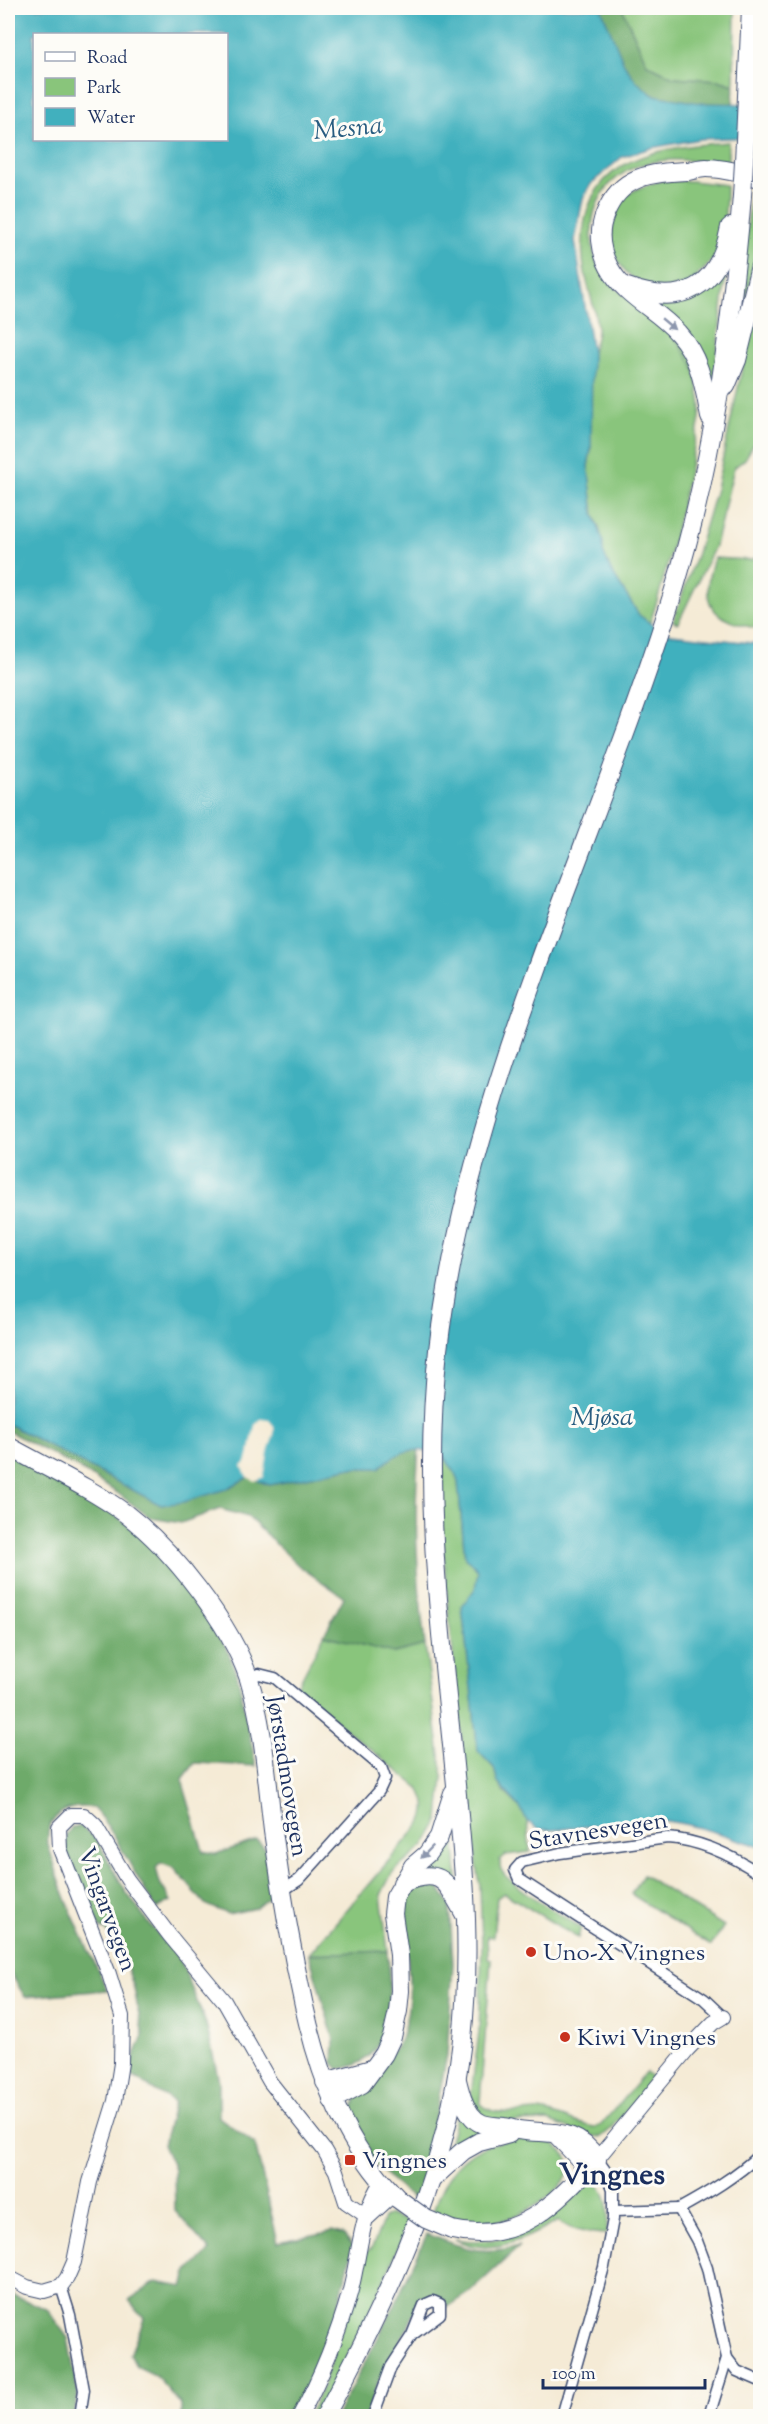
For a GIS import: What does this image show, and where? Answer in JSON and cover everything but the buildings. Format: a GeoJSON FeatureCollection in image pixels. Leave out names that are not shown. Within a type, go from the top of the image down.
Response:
{"type":"FeatureCollection","features":[{"type":"Feature","properties":{"kind":"main road"},"geometry":{"type":"LineString","coordinates":[[325,2416],[397,2274],[432,2179],[456,2078],[465,2008],[465,1867],[435,1572],[431,1476],[439,1345],[450,1273],[470,1179],[512,1041],[666,616],[690,535],[713,430],[741,211],[751,8]]}},
{"type":"Feature","properties":{"kind":"main road"},"geometry":{"type":"LineString","coordinates":[[713,430],[703,379],[690,348],[678,332],[641,303],[624,286],[608,266],[602,247],[602,227],[608,207],[620,190],[636,179],[662,171],[707,168],[760,178]]}},
{"type":"Feature","properties":{"kind":"main road"},"geometry":{"type":"LineString","coordinates":[[688,171],[760,190]]}},
{"type":"Feature","properties":{"kind":"main road"},"geometry":{"type":"LineString","coordinates":[[624,286],[643,293],[665,296],[675,296],[695,288],[712,273],[719,262],[726,245],[730,224],[741,211]]}},
{"type":"Feature","properties":{"kind":"main road"},"geometry":{"type":"LineString","coordinates":[[717,401],[737,360],[760,266]]}},
{"type":"Feature","properties":{"kind":"main road","name":"Jørstadmovegen"},"geometry":{"type":"LineString","coordinates":[[8,1446],[95,1493],[146,1530],[178,1565],[229,1635],[248,1678],[258,1720],[282,1891],[310,2030],[325,2082],[355,2146],[391,2192],[426,2219],[452,2230],[490,2233],[522,2224],[542,2212],[561,2197],[592,2163]]}},
{"type":"Feature","properties":{"kind":"main road"},"geometry":{"type":"LineString","coordinates":[[332,2100],[362,2084],[388,2047],[398,2011],[400,1978],[393,1908],[395,1897],[413,1866],[427,1854],[439,1837],[456,1782]]}},
{"type":"Feature","properties":{"kind":"main road"},"geometry":{"type":"LineString","coordinates":[[402,1883],[418,1876],[437,1877],[448,1886],[466,1917]]}},
{"type":"Feature","properties":{"kind":"main road"},"geometry":{"type":"LineString","coordinates":[[325,2082],[372,2069]]}},
{"type":"Feature","properties":{"kind":"main road"},"geometry":{"type":"LineString","coordinates":[[456,2078],[466,2107],[475,2120],[489,2127],[573,2136],[590,2148],[592,2163]]}},
{"type":"Feature","properties":{"kind":"main road"},"geometry":{"type":"LineString","coordinates":[[432,2179],[470,2147],[489,2138],[519,2131]]}},
{"type":"Feature","properties":{"kind":"main road"},"geometry":{"type":"LineString","coordinates":[[300,2416],[313,2392],[339,2327],[368,2217],[391,2192]]}},
{"type":"Feature","properties":{"kind":"street"},"geometry":{"type":"LineString","coordinates":[[248,1678],[259,1674],[275,1678],[381,1767],[385,1778],[379,1791],[299,1880],[282,1891]]}},
{"type":"Feature","properties":{"kind":"street","name":"Vingarvegen"},"geometry":{"type":"LineString","coordinates":[[61,2286],[71,2270],[90,2182],[115,2101],[122,2039],[122,2016],[109,1974],[60,1849],[59,1827],[71,1815],[84,1815],[95,1825],[134,1889],[224,2001],[270,2082],[324,2150],[336,2170],[346,2202],[368,2217]]}},
{"type":"Feature","properties":{"kind":"street","name":"Stavnesvegen"},"geometry":{"type":"LineString","coordinates":[[723,2017],[704,1999],[519,1879],[515,1870],[522,1862],[560,1853],[667,1838],[683,1839],[705,1846],[760,1874]]}},
{"type":"Feature","properties":{"kind":"street"},"geometry":{"type":"LineString","coordinates":[[562,2416],[604,2267],[614,2211],[611,2181],[592,2163],[687,2050],[707,2029],[723,2017]]}},
{"type":"Feature","properties":{"kind":"street"},"geometry":{"type":"LineString","coordinates":[[614,2211],[679,2209],[720,2185],[760,2154]]}},
{"type":"Feature","properties":{"kind":"street"},"geometry":{"type":"LineString","coordinates":[[679,2209],[697,2241],[707,2268],[727,2358],[737,2371],[760,2381]]}},
{"type":"Feature","properties":{"kind":"street"},"geometry":{"type":"LineString","coordinates":[[8,2277],[35,2290],[44,2291],[61,2286],[70,2315],[84,2390],[80,2416]]}},
{"type":"Feature","properties":{"kind":"street"},"geometry":{"type":"LineString","coordinates":[[373,2416],[391,2367],[412,2336]]}},
{"type":"Feature","properties":{"kind":"street"},"geometry":{"type":"LineString","coordinates":[[709,2416],[727,2358]]}},
{"type":"Feature","properties":{"kind":"green space"},"geometry":{"type":"Polygon","coordinates":[[[601,8],[622,8],[647,64],[673,77],[718,80],[734,85],[733,104],[671,100],[653,95],[642,88],[626,68],[601,8]]]}},
{"type":"Feature","properties":{"kind":"green space"},"geometry":{"type":"Polygon","coordinates":[[[622,8],[735,8],[734,85],[718,80],[673,77],[647,64],[622,8]]]}},
{"type":"Feature","properties":{"kind":"green space"},"geometry":{"type":"Polygon","coordinates":[[[728,142],[728,166],[697,161],[665,160],[650,162],[622,174],[609,185],[602,195],[593,218],[593,248],[603,274],[622,293],[662,324],[679,343],[692,362],[700,398],[699,422],[680,514],[650,623],[639,615],[611,571],[603,552],[599,527],[594,514],[588,467],[591,449],[591,366],[597,327],[584,269],[584,227],[591,201],[604,181],[622,166],[644,156],[670,149],[728,142]]]}},
{"type":"Feature","properties":{"kind":"green space"},"geometry":{"type":"Polygon","coordinates":[[[665,180],[726,185],[723,229],[717,254],[687,283],[671,288],[654,287],[638,282],[625,271],[616,257],[612,240],[615,217],[626,196],[640,188],[665,180]]]}},
{"type":"Feature","properties":{"kind":"green space"},"geometry":{"type":"Polygon","coordinates":[[[751,192],[760,195],[760,252],[755,262],[733,351],[751,192]]]}},
{"type":"Feature","properties":{"kind":"green space"},"geometry":{"type":"Polygon","coordinates":[[[722,267],[726,269],[726,275],[712,393],[649,300],[722,267]]]}},
{"type":"Feature","properties":{"kind":"green space"},"geometry":{"type":"Polygon","coordinates":[[[760,286],[760,419],[757,439],[745,459],[734,468],[715,546],[678,623],[673,621],[716,489],[760,286]]]}},
{"type":"Feature","properties":{"kind":"green space"},"geometry":{"type":"Polygon","coordinates":[[[760,554],[760,629],[721,616],[713,609],[708,589],[714,558],[751,560],[760,554]]]}},
{"type":"Feature","properties":{"kind":"green space"},"geometry":{"type":"Polygon","coordinates":[[[8,1424],[161,1505],[226,1489],[252,1475],[259,1481],[270,1485],[347,1468],[379,1468],[395,1453],[419,1449],[416,1498],[417,1547],[425,1645],[394,1653],[324,1635],[344,1597],[299,1566],[248,1517],[220,1509],[181,1523],[151,1518],[116,1492],[76,1467],[8,1431],[8,1424]]]}},
{"type":"Feature","properties":{"kind":"green space"},"geometry":{"type":"Polygon","coordinates":[[[8,1454],[93,1498],[150,1542],[187,1588],[226,1647],[237,1673],[256,1766],[195,1763],[182,1780],[203,1851],[216,1854],[257,1840],[268,1851],[275,1892],[256,1908],[228,1914],[205,1904],[174,1868],[161,1863],[156,1868],[160,1883],[171,1901],[157,1909],[111,1831],[93,1808],[67,1810],[60,1813],[50,1825],[49,1849],[60,1882],[107,1990],[25,1997],[8,1969],[8,1454]]]}},
{"type":"Feature","properties":{"kind":"green space"},"geometry":{"type":"Polygon","coordinates":[[[442,1454],[454,1471],[458,1482],[465,1558],[470,1560],[478,1571],[475,1589],[462,1607],[478,1751],[494,1768],[498,1783],[519,1806],[527,1821],[530,1852],[506,1855],[500,1860],[501,1868],[505,1876],[524,1892],[581,1927],[578,1938],[504,1893],[497,1898],[493,1937],[487,1936],[488,1958],[491,1960],[480,2102],[484,2107],[498,2112],[545,2112],[597,2127],[646,2072],[653,2079],[612,2128],[601,2137],[585,2135],[548,2121],[507,2122],[483,2118],[472,2100],[479,2032],[482,1945],[480,1887],[467,1791],[446,1585],[441,1514],[442,1454]]]}},
{"type":"Feature","properties":{"kind":"green space"},"geometry":{"type":"Polygon","coordinates":[[[324,1635],[394,1653],[425,1645],[443,1777],[439,1820],[424,1846],[392,1873],[381,1895],[388,1951],[309,1954],[421,1823],[425,1809],[425,1801],[419,1788],[296,1689],[324,1635]]]}},
{"type":"Feature","properties":{"kind":"green space"},"geometry":{"type":"Polygon","coordinates":[[[453,1820],[458,1888],[423,1869],[453,1820]]]}},
{"type":"Feature","properties":{"kind":"green space"},"geometry":{"type":"Polygon","coordinates":[[[80,1826],[97,1840],[126,1892],[151,1926],[180,1959],[206,2024],[219,2081],[219,2117],[255,2144],[278,2242],[333,2231],[344,2235],[353,2246],[330,2334],[313,2377],[292,2416],[181,2416],[181,2405],[155,2375],[138,2367],[130,2355],[144,2319],[129,2300],[156,2282],[183,2287],[187,2273],[210,2251],[175,2211],[174,2169],[163,2145],[174,2102],[132,2076],[132,2062],[143,2036],[134,1988],[117,1938],[98,1926],[66,1851],[66,1835],[72,1827],[80,1826]]]}},
{"type":"Feature","properties":{"kind":"green space"},"geometry":{"type":"Polygon","coordinates":[[[643,1875],[724,1926],[711,1946],[631,1894],[643,1875]]]}},
{"type":"Feature","properties":{"kind":"green space"},"geometry":{"type":"Polygon","coordinates":[[[434,1880],[450,1905],[453,1964],[447,2055],[421,2188],[416,2201],[397,2185],[368,2154],[355,2131],[352,2110],[363,2089],[402,2036],[408,2012],[409,1995],[403,1919],[404,1903],[409,1889],[434,1880]]]}},
{"type":"Feature","properties":{"kind":"green space"},"geometry":{"type":"Polygon","coordinates":[[[388,1951],[388,2006],[386,2024],[380,2040],[371,2054],[358,2064],[339,2069],[333,2063],[334,2040],[309,1954],[388,1951]]]}},
{"type":"Feature","properties":{"kind":"green space"},"geometry":{"type":"Polygon","coordinates":[[[459,2104],[486,2131],[447,2154],[459,2104]]]}},
{"type":"Feature","properties":{"kind":"green space"},"geometry":{"type":"Polygon","coordinates":[[[521,2138],[547,2141],[568,2158],[568,2171],[563,2183],[552,2194],[524,2212],[483,2225],[458,2222],[433,2212],[446,2181],[464,2159],[488,2145],[521,2138]]]}},
{"type":"Feature","properties":{"kind":"green space"},"geometry":{"type":"Polygon","coordinates":[[[591,2181],[603,2191],[608,2204],[606,2234],[575,2230],[558,2221],[508,2244],[481,2247],[455,2239],[495,2240],[530,2228],[562,2208],[591,2181]]]}},
{"type":"Feature","properties":{"kind":"green space"},"geometry":{"type":"Polygon","coordinates":[[[390,2215],[409,2222],[373,2306],[317,2416],[308,2416],[323,2386],[366,2252],[372,2248],[384,2218],[390,2215]]]}},
{"type":"Feature","properties":{"kind":"green space"},"geometry":{"type":"Polygon","coordinates":[[[427,2234],[472,2249],[494,2250],[520,2246],[469,2293],[448,2307],[443,2299],[431,2295],[418,2303],[409,2325],[380,2378],[365,2416],[336,2416],[389,2317],[427,2234]]]}},
{"type":"Feature","properties":{"kind":"green space"},"geometry":{"type":"Polygon","coordinates":[[[8,2293],[47,2309],[68,2338],[78,2395],[74,2416],[8,2416],[8,2394],[12,2384],[8,2365],[8,2293]]]}},
{"type":"Feature","properties":{"kind":"water"},"geometry":{"type":"Polygon","coordinates":[[[8,8],[601,8],[624,64],[636,81],[653,95],[700,103],[760,104],[760,137],[700,139],[651,148],[622,157],[591,184],[583,198],[575,240],[592,353],[591,449],[588,466],[594,514],[603,541],[603,552],[611,571],[639,615],[654,626],[672,634],[760,644],[760,1846],[691,1826],[662,1821],[648,1820],[550,1830],[538,1829],[527,1821],[519,1806],[498,1783],[494,1768],[478,1751],[462,1606],[475,1589],[478,1571],[470,1560],[465,1558],[458,1482],[454,1471],[442,1454],[423,1450],[408,1451],[394,1456],[379,1468],[347,1468],[270,1485],[259,1481],[252,1475],[226,1489],[184,1502],[161,1505],[8,1424],[8,8]]]}},
{"type":"Feature","properties":{"kind":"pier"},"geometry":{"type":"Polygon","coordinates":[[[261,1419],[269,1420],[274,1426],[274,1434],[264,1477],[255,1481],[247,1477],[242,1466],[246,1463],[255,1425],[261,1419]]]}},
{"type":"Feature","properties":{"kind":"place","name":"Uno-X Vingnes"},"geometry":{"type":"Point","coordinates":[531,1952]}},
{"type":"Feature","properties":{"kind":"place","name":"Kiwi Vingnes"},"geometry":{"type":"Point","coordinates":[565,2037]}},
{"type":"Feature","properties":{"kind":"place","name":"Vingnes"},"geometry":{"type":"Point","coordinates":[350,2160]}},
{"type":"Feature","properties":{"kind":"district","name":"Vingnes"},"geometry":{"type":"Point","coordinates":[612,2174]}},
{"type":"Feature","properties":{"kind":"water label","name":"Mesna"},"geometry":{"type":"Point","coordinates":[348,127]}},
{"type":"Feature","properties":{"kind":"water label","name":"Mjøsa"},"geometry":{"type":"Point","coordinates":[602,1416]}}]}
